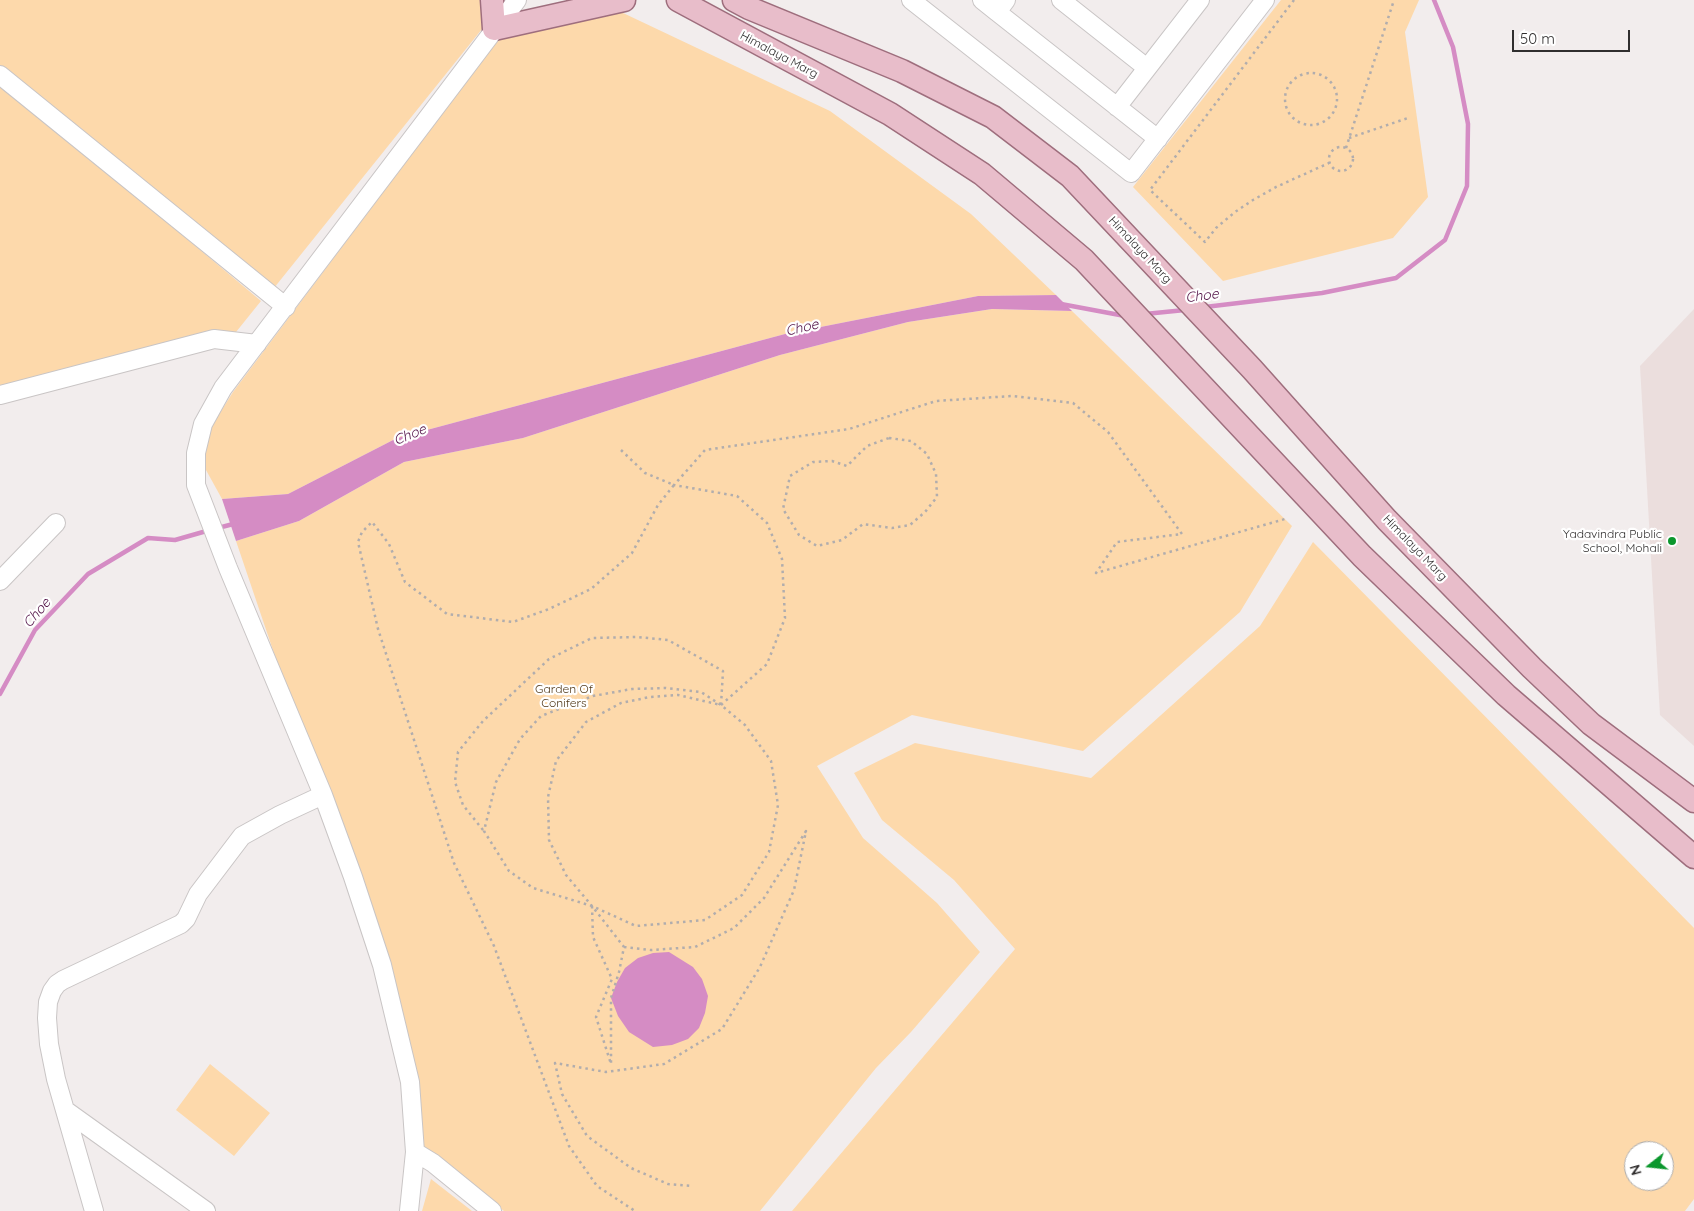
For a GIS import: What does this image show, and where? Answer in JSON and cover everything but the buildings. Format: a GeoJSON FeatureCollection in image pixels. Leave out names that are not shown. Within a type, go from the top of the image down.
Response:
{"type":"FeatureCollection","features":[{"type":"Feature","properties":{"kind":"main road"},"geometry":{"type":"LineString","coordinates":[[492,0],[494,29],[624,0]]}},
{"type":"Feature","properties":{"kind":"main road","name":"Himalaya Marg"},"geometry":{"type":"LineString","coordinates":[[678,0],[890,114],[982,174],[1084,260],[1362,556],[1506,695],[1694,857]]}},
{"type":"Feature","properties":{"kind":"main road","name":"Himalaya Marg"},"geometry":{"type":"LineString","coordinates":[[734,0],[749,8],[902,71],[992,118],[1070,176],[1252,369],[1387,520],[1532,668],[1591,724],[1694,801]]}},
{"type":"Feature","properties":{"kind":"street"},"geometry":{"type":"LineString","coordinates":[[409,1211],[415,1152],[410,1082],[382,964],[353,877],[322,795],[228,568],[196,485],[196,452],[203,424],[224,388],[517,0]]}},
{"type":"Feature","properties":{"kind":"street"},"geometry":{"type":"LineString","coordinates":[[911,0],[1131,173],[1265,0]]}},
{"type":"Feature","properties":{"kind":"street"},"geometry":{"type":"LineString","coordinates":[[982,0],[1002,6],[1117,107],[1158,139]]}},
{"type":"Feature","properties":{"kind":"street"},"geometry":{"type":"LineString","coordinates":[[1061,0],[1147,68]]}},
{"type":"Feature","properties":{"kind":"street"},"geometry":{"type":"LineString","coordinates":[[1117,107],[1200,0]]}},
{"type":"Feature","properties":{"kind":"street"},"geometry":{"type":"LineString","coordinates":[[0,75],[286,307]]}},
{"type":"Feature","properties":{"kind":"street"},"geometry":{"type":"LineString","coordinates":[[0,395],[214,339],[257,344]]}},
{"type":"Feature","properties":{"kind":"street"},"geometry":{"type":"LineString","coordinates":[[0,581],[56,523]]}},
{"type":"Feature","properties":{"kind":"street"},"geometry":{"type":"LineString","coordinates":[[94,1211],[56,1080],[49,1044],[47,1024],[48,1002],[56,984],[182,924],[198,894],[242,836],[322,795]]}},
{"type":"Feature","properties":{"kind":"street"},"geometry":{"type":"LineString","coordinates":[[65,1110],[206,1211]]}},
{"type":"Feature","properties":{"kind":"street"},"geometry":{"type":"LineString","coordinates":[[415,1152],[433,1163],[492,1211]]}},
{"type":"Feature","properties":{"kind":"path"},"geometry":{"type":"LineString","coordinates":[[1294,0],[1150,190],[1205,242],[1216,228],[1253,200],[1276,187],[1329,163]]}},
{"type":"Feature","properties":{"kind":"path"},"geometry":{"type":"LineString","coordinates":[[1346,148],[1394,0]]}},
{"type":"Feature","properties":{"kind":"path"},"geometry":{"type":"LineString","coordinates":[[1310,73],[1320,74],[1328,78],[1334,85],[1338,103],[1335,112],[1323,123],[1316,126],[1307,126],[1299,123],[1288,112],[1285,96],[1288,87],[1301,75],[1310,73]]}},
{"type":"Feature","properties":{"kind":"path"},"geometry":{"type":"LineString","coordinates":[[1349,138],[1408,118]]}},
{"type":"Feature","properties":{"kind":"path"},"geometry":{"type":"LineString","coordinates":[[1338,147],[1346,148],[1353,157],[1352,165],[1346,170],[1337,171],[1329,163],[1329,155],[1338,147]]}},
{"type":"Feature","properties":{"kind":"path"},"geometry":{"type":"LineString","coordinates":[[634,1211],[598,1186],[569,1146],[494,946],[454,863],[378,629],[358,542],[362,532],[372,522],[389,544],[405,582],[447,614],[513,622],[549,609],[592,589],[632,553],[658,505],[705,450],[848,429],[936,401],[1012,396],[1073,403],[1108,432],[1182,534],[1116,542],[1096,573],[1285,519]]}},
{"type":"Feature","properties":{"kind":"path"},"geometry":{"type":"LineString","coordinates":[[889,438],[911,441],[927,454],[936,474],[937,497],[925,512],[910,525],[892,528],[864,524],[842,540],[817,546],[799,534],[782,510],[790,476],[813,462],[832,461],[847,466],[867,446],[889,438]]}},
{"type":"Feature","properties":{"kind":"path"},"geometry":{"type":"LineString","coordinates":[[622,450],[644,474],[674,485],[737,496],[767,523],[782,559],[785,618],[767,664],[722,705]]}},
{"type":"Feature","properties":{"kind":"path"},"geometry":{"type":"LineString","coordinates":[[484,831],[496,782],[520,738],[541,716],[593,696],[632,688],[666,688],[701,692],[722,705],[745,725],[771,761],[778,805],[769,852],[742,895],[705,920],[636,926],[592,906],[533,888],[509,871],[484,831],[463,806],[455,782],[458,752],[483,720],[549,659],[592,638],[636,637],[668,640],[723,671],[722,705]]}},
{"type":"Feature","properties":{"kind":"path"},"geometry":{"type":"LineString","coordinates":[[692,1186],[668,1184],[631,1168],[587,1136],[562,1094],[556,1063],[606,1072],[664,1064],[722,1029],[760,967],[794,890],[806,831],[764,898],[734,928],[695,947],[651,950],[624,947],[566,874],[549,840],[548,797],[556,761],[586,722],[621,703],[650,697],[678,695],[722,705]]}},
{"type":"Feature","properties":{"kind":"path"},"geometry":{"type":"LineString","coordinates":[[592,906],[593,937],[612,979],[596,1017],[611,1064],[611,998],[624,947]]}},
{"type":"Feature","properties":{"kind":"shaded area","name":"Yadavindra Public School, Mohali"},"geometry":{"type":"Polygon","coordinates":[[[1694,309],[1694,746],[1660,715],[1640,366],[1694,309]]]}},
{"type":"Feature","properties":{"kind":"green space"},"geometry":{"type":"Polygon","coordinates":[[[0,0],[483,0],[482,29],[274,288],[0,71],[0,0]]]}},
{"type":"Feature","properties":{"kind":"green space"},"geometry":{"type":"Polygon","coordinates":[[[1281,0],[1419,0],[1405,32],[1428,197],[1393,238],[1223,281],[1133,187],[1281,0]]]}},
{"type":"Feature","properties":{"kind":"green space"},"geometry":{"type":"Polygon","coordinates":[[[602,3],[830,111],[971,214],[1056,295],[978,296],[785,334],[397,438],[288,494],[222,499],[206,470],[205,452],[210,429],[233,392],[502,34],[602,3]]]}},
{"type":"Feature","properties":{"kind":"green space"},"geometry":{"type":"Polygon","coordinates":[[[0,82],[261,301],[232,337],[0,395],[0,82]]]}},
{"type":"Feature","properties":{"kind":"green space","name":"Garden Of Conifers"},"geometry":{"type":"Polygon","coordinates":[[[992,309],[1072,311],[1292,526],[1240,612],[1083,751],[912,715],[817,766],[863,838],[937,903],[980,952],[911,1032],[876,1068],[760,1211],[504,1211],[417,1143],[411,1051],[236,541],[299,521],[404,462],[523,438],[780,355],[908,322],[992,309]]]}},
{"type":"Feature","properties":{"kind":"green space"},"geometry":{"type":"Polygon","coordinates":[[[1313,542],[1694,928],[1694,1199],[1685,1211],[792,1211],[1015,949],[954,880],[882,820],[854,773],[915,743],[1091,778],[1260,626],[1313,542]]]}},
{"type":"Feature","properties":{"kind":"green space"},"geometry":{"type":"Polygon","coordinates":[[[210,1064],[270,1113],[234,1156],[176,1110],[210,1064]]]}},
{"type":"Feature","properties":{"kind":"green space"},"geometry":{"type":"Polygon","coordinates":[[[431,1179],[472,1211],[422,1211],[431,1179]]]}},
{"type":"Feature","properties":{"kind":"water"},"geometry":{"type":"Polygon","coordinates":[[[1056,295],[1072,311],[992,309],[908,322],[780,355],[523,438],[404,462],[299,521],[236,541],[222,499],[288,494],[397,438],[785,334],[978,296],[1056,295]]]}},
{"type":"Feature","properties":{"kind":"water"},"geometry":{"type":"Polygon","coordinates":[[[669,952],[693,967],[702,979],[708,996],[705,1013],[699,1028],[688,1039],[672,1045],[653,1047],[629,1032],[618,1016],[611,998],[625,968],[638,958],[653,953],[669,952]]]}},
{"type":"Feature","properties":{"kind":"waterway","name":"Choe"},"geometry":{"type":"LineString","coordinates":[[1205,307],[1322,293],[1396,278],[1445,240],[1467,186],[1468,124],[1453,47],[1434,0]]}},
{"type":"Feature","properties":{"kind":"waterway","name":"Choe"},"geometry":{"type":"LineString","coordinates":[[1061,304],[1125,316]]}},
{"type":"Feature","properties":{"kind":"waterway","name":"Choe"},"geometry":{"type":"LineString","coordinates":[[1145,314],[1185,310]]}},
{"type":"Feature","properties":{"kind":"waterway","name":"Choe"},"geometry":{"type":"LineString","coordinates":[[218,528],[237,523]]}},
{"type":"Feature","properties":{"kind":"waterway","name":"Choe"},"geometry":{"type":"LineString","coordinates":[[0,694],[35,630],[88,574],[148,538],[175,540],[210,530]]}},
{"type":"Feature","properties":{"kind":"place","name":"Yadavindra Public School, Mohali"},"geometry":{"type":"Point","coordinates":[1672,541]}}]}
